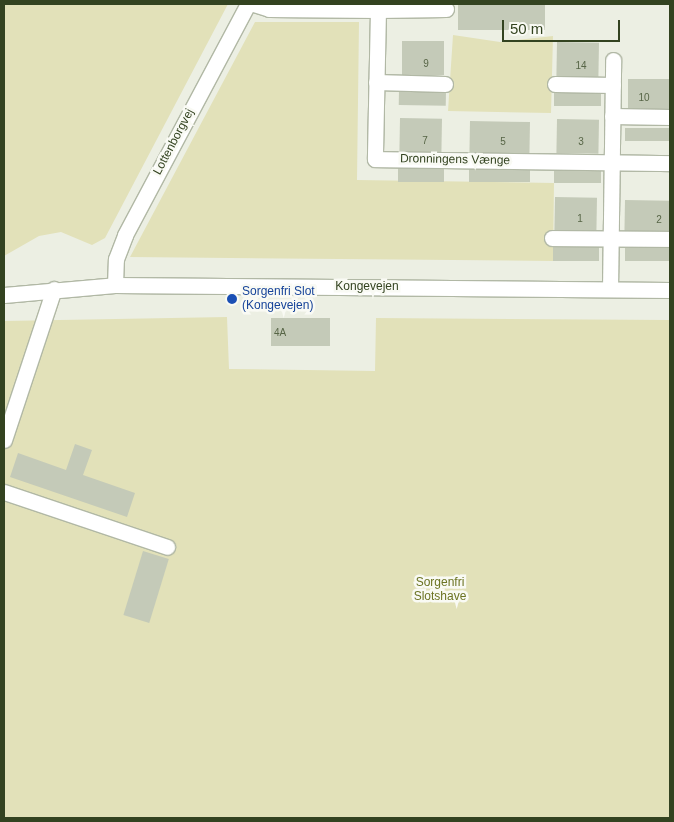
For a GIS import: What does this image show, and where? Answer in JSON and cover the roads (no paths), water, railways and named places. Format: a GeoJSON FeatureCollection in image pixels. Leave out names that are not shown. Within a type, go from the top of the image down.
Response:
{"type":"FeatureCollection","features":[{"type":"Feature","properties":{"kind":"street","name":"Lottenborgvej"},"geometry":{"type":"LineString","coordinates":[[115,285],[116,259],[125,236],[248,4]]}},
{"type":"Feature","properties":{"kind":"street"},"geometry":{"type":"LineString","coordinates":[[254,4],[269,9],[446,9]]}},
{"type":"Feature","properties":{"kind":"street","name":"Dronningens Vænge"},"geometry":{"type":"LineString","coordinates":[[378,10],[375,158],[670,163]]}},
{"type":"Feature","properties":{"kind":"street"},"geometry":{"type":"LineString","coordinates":[[610,289],[613,60]]}},
{"type":"Feature","properties":{"kind":"street"},"geometry":{"type":"LineString","coordinates":[[376,82],[445,84]]}},
{"type":"Feature","properties":{"kind":"street"},"geometry":{"type":"LineString","coordinates":[[555,84],[613,85]]}},
{"type":"Feature","properties":{"kind":"street"},"geometry":{"type":"LineString","coordinates":[[612,116],[670,117]]}},
{"type":"Feature","properties":{"kind":"street"},"geometry":{"type":"LineString","coordinates":[[552,238],[670,239]]}},
{"type":"Feature","properties":{"kind":"street","name":"Kongevejen"},"geometry":{"type":"LineString","coordinates":[[4,295],[115,285],[670,290]]}},
{"type":"Feature","properties":{"kind":"street"},"geometry":{"type":"LineString","coordinates":[[4,440],[54,289]]}},
{"type":"Feature","properties":{"kind":"street"},"geometry":{"type":"LineString","coordinates":[[4,492],[167,547]]}},
{"type":"Feature","properties":{"kind":"place","name":"Sorgenfri Slot (Kongevejen)"},"geometry":{"type":"Point","coordinates":[232,299]}},
{"type":"Feature","properties":{"kind":"park label","name":"Sorgenfri Slotshave"},"geometry":{"type":"Point","coordinates":[440,590]}}]}
